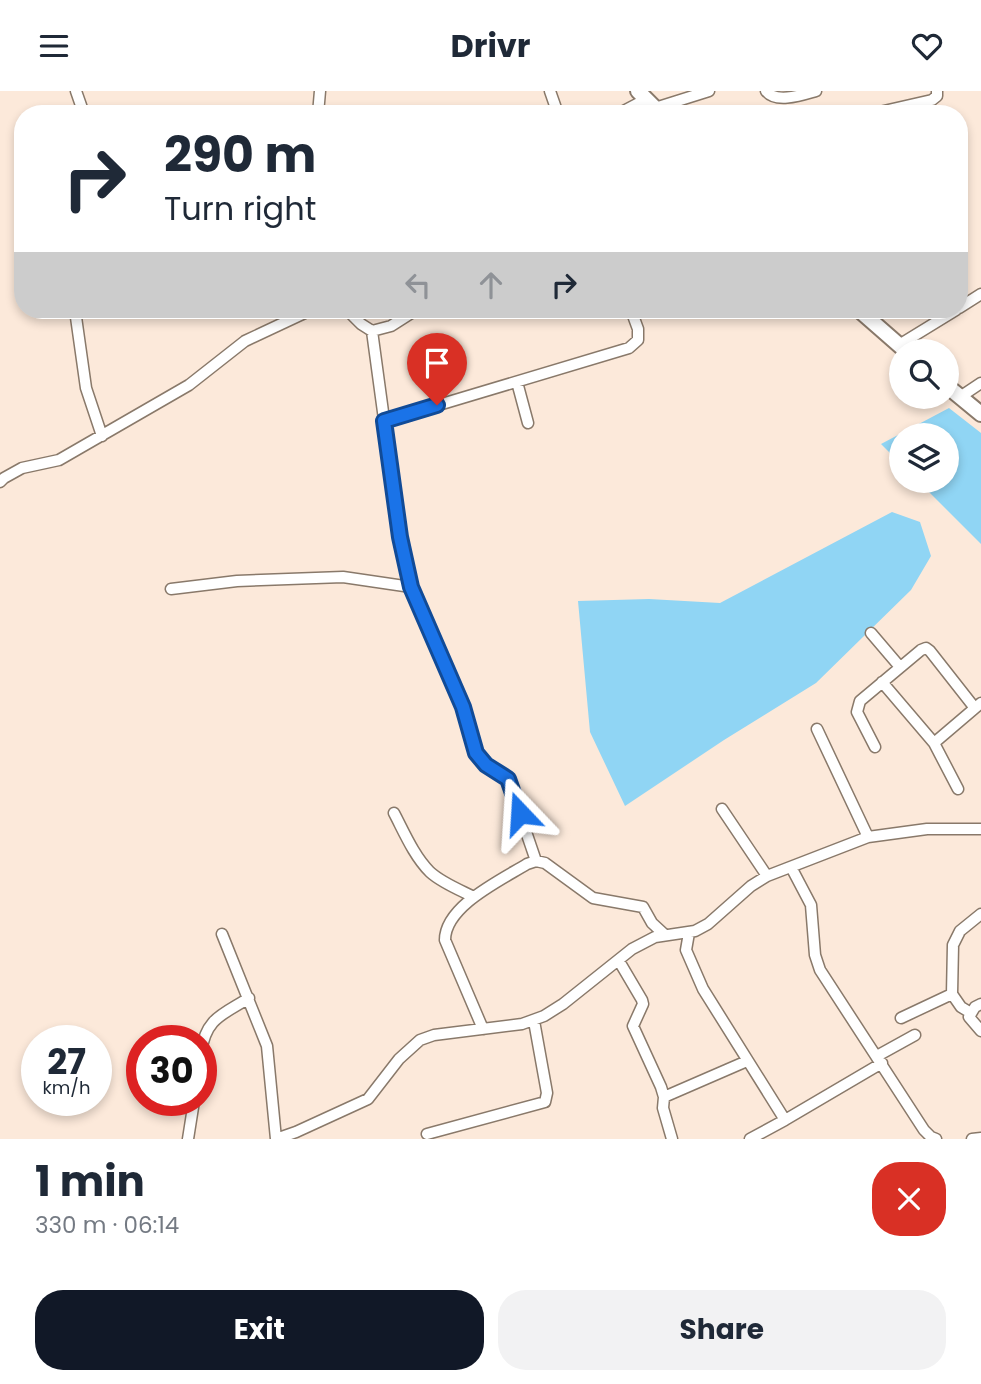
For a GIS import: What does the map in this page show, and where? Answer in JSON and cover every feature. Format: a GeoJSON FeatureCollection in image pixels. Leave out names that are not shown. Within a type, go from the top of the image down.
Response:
{"type":"FeatureCollection","features":[{"type":"Feature","properties":{"kind":"main road"},"geometry":{"type":"LineString","coordinates":[[869,319],[893,339]]}},
{"type":"Feature","properties":{"kind":"main road"},"geometry":{"type":"LineString","coordinates":[[960,397],[981,414]]}},
{"type":"Feature","properties":{"kind":"street"},"geometry":{"type":"LineString","coordinates":[[673,105],[709,91]]}},
{"type":"Feature","properties":{"kind":"street"},"geometry":{"type":"LineString","coordinates":[[766,91],[776,99],[816,91]]}},
{"type":"Feature","properties":{"kind":"street"},"geometry":{"type":"LineString","coordinates":[[917,105],[932,100],[937,96],[937,91]]}},
{"type":"Feature","properties":{"kind":"street"},"geometry":{"type":"LineString","coordinates":[[76,319],[86,389],[102,436]]}},
{"type":"Feature","properties":{"kind":"street"},"geometry":{"type":"LineString","coordinates":[[0,482],[22,468],[59,460],[102,436],[189,385],[245,341],[292,319]]}},
{"type":"Feature","properties":{"kind":"street"},"geometry":{"type":"LineString","coordinates":[[356,319],[372,331],[391,326],[402,319]]}},
{"type":"Feature","properties":{"kind":"street"},"geometry":{"type":"LineString","coordinates":[[384,421],[629,348],[638,340],[634,319]]}},
{"type":"Feature","properties":{"kind":"street"},"geometry":{"type":"LineString","coordinates":[[916,339],[944,319]]}},
{"type":"Feature","properties":{"kind":"street"},"geometry":{"type":"LineString","coordinates":[[372,331],[400,537],[411,587],[463,707],[476,753],[486,765],[508,779],[536,861]]}},
{"type":"Feature","properties":{"kind":"street"},"geometry":{"type":"LineString","coordinates":[[517,382],[528,423]]}},
{"type":"Feature","properties":{"kind":"street"},"geometry":{"type":"LineString","coordinates":[[960,397],[981,383]]}},
{"type":"Feature","properties":{"kind":"street"},"geometry":{"type":"LineString","coordinates":[[171,589],[237,581],[323,577],[364,578],[411,587]]}},
{"type":"Feature","properties":{"kind":"street"},"geometry":{"type":"LineString","coordinates":[[871,633],[900,667]]}},
{"type":"Feature","properties":{"kind":"street"},"geometry":{"type":"LineString","coordinates":[[875,747],[857,712],[860,701],[926,648],[978,705],[934,743]]}},
{"type":"Feature","properties":{"kind":"street"},"geometry":{"type":"LineString","coordinates":[[883,682],[934,743],[958,789]]}},
{"type":"Feature","properties":{"kind":"street"},"geometry":{"type":"LineString","coordinates":[[817,729],[868,837]]}},
{"type":"Feature","properties":{"kind":"street"},"geometry":{"type":"LineString","coordinates":[[722,809],[767,876]]}},
{"type":"Feature","properties":{"kind":"street"},"geometry":{"type":"LineString","coordinates":[[394,813],[429,871],[474,897]]}},
{"type":"Feature","properties":{"kind":"street"},"geometry":{"type":"LineString","coordinates":[[222,934],[267,1047],[276,1139],[368,1098],[399,1059],[420,1040],[434,1035],[534,1021],[563,1005],[642,943],[689,933],[708,924],[751,886],[767,876],[868,837],[927,829],[981,829]]}},
{"type":"Feature","properties":{"kind":"street"},"geometry":{"type":"LineString","coordinates":[[483,1029],[445,940],[445,930],[449,921],[474,897],[527,864],[536,861],[545,863],[593,898],[643,907],[652,923],[665,936]]}},
{"type":"Feature","properties":{"kind":"street"},"geometry":{"type":"LineString","coordinates":[[791,867],[811,905],[815,955],[820,970],[924,1130],[936,1139]]}},
{"type":"Feature","properties":{"kind":"street"},"geometry":{"type":"LineString","coordinates":[[971,1013],[961,1007],[953,994],[953,945],[960,931],[981,914]]}},
{"type":"Feature","properties":{"kind":"street"},"geometry":{"type":"LineString","coordinates":[[689,933],[686,950],[703,989],[785,1120]]}},
{"type":"Feature","properties":{"kind":"street"},"geometry":{"type":"LineString","coordinates":[[619,961],[642,1000],[643,1004],[633,1026],[664,1097],[663,1108],[672,1139]]}},
{"type":"Feature","properties":{"kind":"street"},"geometry":{"type":"LineString","coordinates":[[901,1018],[953,994]]}},
{"type":"Feature","properties":{"kind":"street"},"geometry":{"type":"LineString","coordinates":[[211,1025],[249,998]]}},
{"type":"Feature","properties":{"kind":"street"},"geometry":{"type":"LineString","coordinates":[[981,1004],[975,1007],[970,1017],[981,1031]]}},
{"type":"Feature","properties":{"kind":"street"},"geometry":{"type":"LineString","coordinates":[[426,1133],[545,1102],[547,1093],[534,1021]]}},
{"type":"Feature","properties":{"kind":"street"},"geometry":{"type":"LineString","coordinates":[[750,1139],[785,1120],[915,1035]]}},
{"type":"Feature","properties":{"kind":"street"},"geometry":{"type":"LineString","coordinates":[[664,1097],[747,1061]]}},
{"type":"Feature","properties":{"kind":"street"},"geometry":{"type":"LineString","coordinates":[[188,1139],[192,1116]]}},
{"type":"Feature","properties":{"kind":"street"},"geometry":{"type":"LineString","coordinates":[[972,1139],[981,1138]]}},
{"type":"Feature","properties":{"kind":"water"},"geometry":{"type":"Polygon","coordinates":[[[950,409],[981,433],[981,544],[930,493],[959,493],[959,423],[921,423],[950,409]]]}},
{"type":"Feature","properties":{"kind":"water"},"geometry":{"type":"Polygon","coordinates":[[[889,440],[889,452],[881,444],[889,440]]]}},
{"type":"Feature","properties":{"kind":"water"},"geometry":{"type":"Polygon","coordinates":[[[892,512],[920,522],[931,556],[911,590],[816,683],[625,806],[590,732],[578,601],[649,599],[720,603],[892,512]]]}},
{"type":"Feature","properties":{"kind":"route"},"geometry":{"type":"LineString","coordinates":[[437,405],[384,421],[400,537],[411,587],[463,707],[476,753],[486,765],[508,779],[520,813]]}}]}
